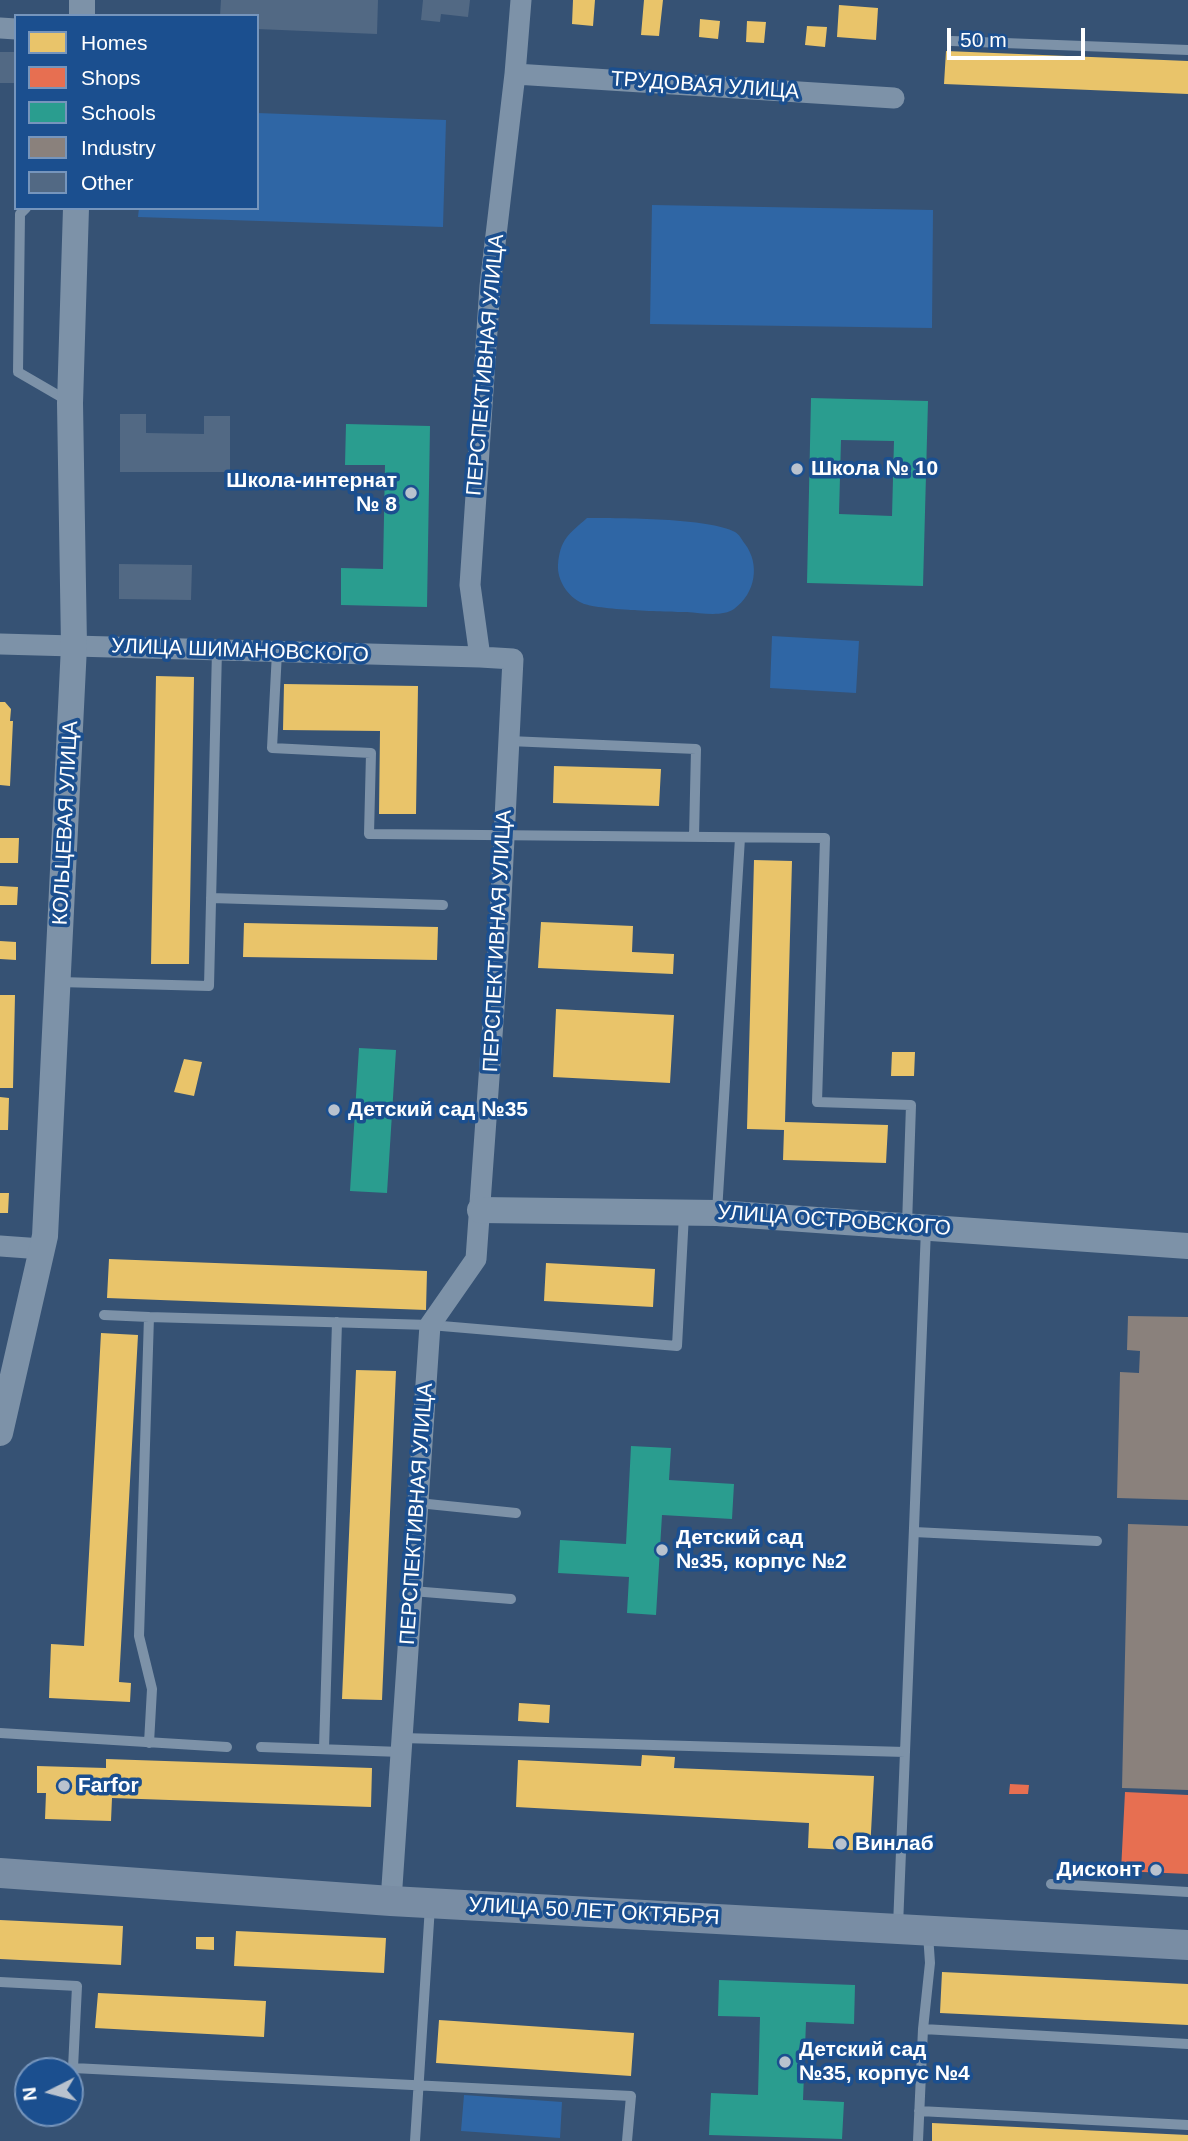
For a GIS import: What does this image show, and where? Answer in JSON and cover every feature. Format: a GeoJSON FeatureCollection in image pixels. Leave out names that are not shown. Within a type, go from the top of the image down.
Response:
{"type":"FeatureCollection","features":[{"type":"Feature","properties":{"kind":"main road","name":"УЛИЦА 50 ЛЕТ ОКТЯБРЯ"},"geometry":{"type":"LineString","coordinates":[[0,1873],[391,1901],[1188,1945]]}},
{"type":"Feature","properties":{"kind":"street","name":"ПЕРСПЕКТИВНАЯ УЛИЦА"},"geometry":{"type":"LineString","coordinates":[[391,1901],[429,1325],[476,1259],[480,1210],[505,836],[513,659],[480,657],[470,585],[490,286],[521,0]]}},
{"type":"Feature","properties":{"kind":"street","name":"ТРУДОВАЯ УЛИЦА"},"geometry":{"type":"LineString","coordinates":[[515,74],[894,97]]}},
{"type":"Feature","properties":{"kind":"street","name":"КОЛЬЦЕВАЯ УЛИЦА"},"geometry":{"type":"LineString","coordinates":[[0,1433],[45,1236],[74,646],[70,403],[76,210]]}},
{"type":"Feature","properties":{"kind":"street","name":"УЛИЦА ШИМАНОВСКОГО"},"geometry":{"type":"LineString","coordinates":[[0,644],[480,657]]}},
{"type":"Feature","properties":{"kind":"street","name":"УЛИЦА ОСТРОВСКОГО"},"geometry":{"type":"LineString","coordinates":[[480,1210],[684,1211],[1188,1246]]}},
{"type":"Feature","properties":{"kind":"street"},"geometry":{"type":"LineString","coordinates":[[0,1246],[42,1249]]}},
{"type":"Feature","properties":{"kind":"lane"},"geometry":{"type":"LineString","coordinates":[[952,41],[1188,50]]}},
{"type":"Feature","properties":{"kind":"lane"},"geometry":{"type":"LineString","coordinates":[[24,210],[20,214],[18,372],[70,403]]}},
{"type":"Feature","properties":{"kind":"lane"},"geometry":{"type":"LineString","coordinates":[[59,982],[209,986],[216,650]]}},
{"type":"Feature","properties":{"kind":"lane"},"geometry":{"type":"LineString","coordinates":[[276,652],[272,748],[371,753],[369,834],[825,838],[817,1102],[911,1105],[917,1226],[914,1532],[897,1929]]}},
{"type":"Feature","properties":{"kind":"lane"},"geometry":{"type":"LineString","coordinates":[[509,741],[696,749],[694,837]]}},
{"type":"Feature","properties":{"kind":"lane"},"geometry":{"type":"LineString","coordinates":[[717,1213],[740,838]]}},
{"type":"Feature","properties":{"kind":"lane"},"geometry":{"type":"LineString","coordinates":[[211,898],[443,905]]}},
{"type":"Feature","properties":{"kind":"lane"},"geometry":{"type":"LineString","coordinates":[[104,1315],[429,1325],[677,1346],[684,1211]]}},
{"type":"Feature","properties":{"kind":"lane"},"geometry":{"type":"LineString","coordinates":[[149,1317],[139,1636],[152,1689],[149,1743]]}},
{"type":"Feature","properties":{"kind":"lane"},"geometry":{"type":"LineString","coordinates":[[324,1749],[337,1322]]}},
{"type":"Feature","properties":{"kind":"lane"},"geometry":{"type":"LineString","coordinates":[[418,1503],[516,1513]]}},
{"type":"Feature","properties":{"kind":"lane"},"geometry":{"type":"LineString","coordinates":[[914,1532],[1097,1541]]}},
{"type":"Feature","properties":{"kind":"lane"},"geometry":{"type":"LineString","coordinates":[[412,1591],[511,1599]]}},
{"type":"Feature","properties":{"kind":"lane"},"geometry":{"type":"LineString","coordinates":[[0,1733],[227,1747]]}},
{"type":"Feature","properties":{"kind":"lane"},"geometry":{"type":"LineString","coordinates":[[261,1747],[324,1749],[401,1745],[905,1752]]}},
{"type":"Feature","properties":{"kind":"lane"},"geometry":{"type":"LineString","coordinates":[[1051,1884],[1188,1892]]}},
{"type":"Feature","properties":{"kind":"lane"},"geometry":{"type":"LineString","coordinates":[[415,2141],[430,1903]]}},
{"type":"Feature","properties":{"kind":"lane"},"geometry":{"type":"LineString","coordinates":[[918,2141],[923,2029],[930,1963],[928,1931]]}},
{"type":"Feature","properties":{"kind":"lane"},"geometry":{"type":"LineString","coordinates":[[0,1982],[77,1986],[72,2068],[631,2096],[627,2141]]}},
{"type":"Feature","properties":{"kind":"lane"},"geometry":{"type":"LineString","coordinates":[[923,2029],[1188,2044]]}},
{"type":"Feature","properties":{"kind":"lane"},"geometry":{"type":"LineString","coordinates":[[919,2111],[1188,2125]]}},
{"type":"Feature","properties":{"kind":"shaded area"},"geometry":{"type":"Polygon","coordinates":[[[259,113],[446,120],[443,227],[138,217],[139,210],[259,210],[259,113]]]}},
{"type":"Feature","properties":{"kind":"shaded area"},"geometry":{"type":"Polygon","coordinates":[[[652,205],[933,210],[932,328],[650,324],[652,205]]]}},
{"type":"Feature","properties":{"kind":"shaded area"},"geometry":{"type":"Polygon","coordinates":[[[587,518],[686,521],[723,527],[735,532],[753,560],[751,587],[734,609],[718,614],[616,609],[582,603],[572,597],[564,587],[558,565],[563,543],[587,518]]]}},
{"type":"Feature","properties":{"kind":"shaded area"},"geometry":{"type":"Polygon","coordinates":[[[772,636],[859,641],[856,693],[770,688],[772,636]]]}},
{"type":"Feature","properties":{"kind":"shaded area"},"geometry":{"type":"Polygon","coordinates":[[[464,2095],[562,2102],[560,2138],[461,2131],[464,2095]]]}},
{"type":"Feature","properties":{"kind":"building: Homes"},"geometry":{"type":"Polygon","coordinates":[[[573,0],[595,0],[593,26],[572,24],[573,0]]]}},
{"type":"Feature","properties":{"kind":"building: Homes"},"geometry":{"type":"Polygon","coordinates":[[[644,0],[663,0],[659,36],[641,35],[644,0]]]}},
{"type":"Feature","properties":{"kind":"building: Homes"},"geometry":{"type":"Polygon","coordinates":[[[839,5],[878,8],[876,40],[837,37],[839,5]]]}},
{"type":"Feature","properties":{"kind":"building: Homes"},"geometry":{"type":"Polygon","coordinates":[[[700,19],[720,21],[718,39],[699,37],[700,19]]]}},
{"type":"Feature","properties":{"kind":"building: Homes"},"geometry":{"type":"Polygon","coordinates":[[[747,21],[766,22],[764,43],[746,42],[747,21]]]}},
{"type":"Feature","properties":{"kind":"building: Homes"},"geometry":{"type":"Polygon","coordinates":[[[807,26],[827,27],[825,47],[805,45],[807,26]]]}},
{"type":"Feature","properties":{"kind":"building: Homes"},"geometry":{"type":"Polygon","coordinates":[[[946,51],[1188,61],[1188,94],[944,84],[946,51]]]}},
{"type":"Feature","properties":{"kind":"building: Homes"},"geometry":{"type":"Polygon","coordinates":[[[156,676],[194,677],[189,964],[151,964],[156,676]]]}},
{"type":"Feature","properties":{"kind":"building: Homes"},"geometry":{"type":"Polygon","coordinates":[[[284,684],[418,686],[416,814],[379,814],[380,731],[283,730],[284,684]]]}},
{"type":"Feature","properties":{"kind":"building: Homes"},"geometry":{"type":"Polygon","coordinates":[[[0,702],[5,702],[11,709],[10,721],[13,721],[10,786],[0,785],[0,702]]]}},
{"type":"Feature","properties":{"kind":"building: Homes"},"geometry":{"type":"Polygon","coordinates":[[[554,766],[661,769],[659,806],[553,803],[554,766]]]}},
{"type":"Feature","properties":{"kind":"building: Homes"},"geometry":{"type":"Polygon","coordinates":[[[0,838],[19,838],[18,863],[0,863],[0,838]]]}},
{"type":"Feature","properties":{"kind":"building: Homes"},"geometry":{"type":"Polygon","coordinates":[[[754,860],[792,861],[785,1122],[888,1125],[886,1163],[783,1160],[784,1130],[747,1129],[754,860]]]}},
{"type":"Feature","properties":{"kind":"building: Homes"},"geometry":{"type":"Polygon","coordinates":[[[0,886],[18,887],[17,905],[0,905],[0,886]]]}},
{"type":"Feature","properties":{"kind":"building: Homes"},"geometry":{"type":"Polygon","coordinates":[[[541,922],[633,926],[632,952],[674,954],[673,974],[538,968],[541,922]]]}},
{"type":"Feature","properties":{"kind":"building: Homes"},"geometry":{"type":"Polygon","coordinates":[[[244,923],[438,927],[437,960],[243,957],[244,923]]]}},
{"type":"Feature","properties":{"kind":"building: Homes"},"geometry":{"type":"Polygon","coordinates":[[[0,941],[16,942],[16,960],[0,959],[0,941]]]}},
{"type":"Feature","properties":{"kind":"building: Homes"},"geometry":{"type":"Polygon","coordinates":[[[0,995],[15,995],[13,1088],[0,1088],[0,995]]]}},
{"type":"Feature","properties":{"kind":"building: Homes"},"geometry":{"type":"Polygon","coordinates":[[[556,1009],[674,1015],[670,1083],[553,1077],[556,1009]]]}},
{"type":"Feature","properties":{"kind":"building: Homes"},"geometry":{"type":"Polygon","coordinates":[[[892,1052],[915,1052],[914,1076],[891,1076],[892,1052]]]}},
{"type":"Feature","properties":{"kind":"building: Homes"},"geometry":{"type":"Polygon","coordinates":[[[184,1059],[202,1062],[194,1096],[174,1092],[184,1059]]]}},
{"type":"Feature","properties":{"kind":"building: Homes"},"geometry":{"type":"Polygon","coordinates":[[[0,1097],[9,1098],[8,1130],[0,1130],[0,1097]]]}},
{"type":"Feature","properties":{"kind":"building: Homes"},"geometry":{"type":"Polygon","coordinates":[[[0,1193],[9,1193],[8,1213],[0,1213],[0,1193]]]}},
{"type":"Feature","properties":{"kind":"building: Homes"},"geometry":{"type":"Polygon","coordinates":[[[109,1259],[427,1271],[426,1310],[107,1298],[109,1259]]]}},
{"type":"Feature","properties":{"kind":"building: Homes"},"geometry":{"type":"Polygon","coordinates":[[[546,1263],[655,1269],[653,1307],[544,1301],[546,1263]]]}},
{"type":"Feature","properties":{"kind":"building: Homes"},"geometry":{"type":"Polygon","coordinates":[[[101,1333],[138,1335],[119,1682],[131,1683],[130,1702],[49,1698],[51,1644],[84,1646],[101,1333]]]}},
{"type":"Feature","properties":{"kind":"building: Homes"},"geometry":{"type":"Polygon","coordinates":[[[356,1370],[396,1371],[382,1700],[342,1699],[356,1370]]]}},
{"type":"Feature","properties":{"kind":"building: Homes"},"geometry":{"type":"Polygon","coordinates":[[[519,1703],[550,1705],[549,1723],[518,1721],[519,1703]]]}},
{"type":"Feature","properties":{"kind":"building: Homes"},"geometry":{"type":"Polygon","coordinates":[[[642,1755],[675,1757],[674,1768],[874,1776],[870,1851],[808,1848],[809,1823],[516,1807],[518,1760],[641,1766],[642,1755]]]}},
{"type":"Feature","properties":{"kind":"building: Homes"},"geometry":{"type":"Polygon","coordinates":[[[106,1759],[372,1768],[371,1807],[112,1798],[111,1821],[45,1819],[46,1793],[37,1793],[37,1766],[106,1768],[106,1759]]]}},
{"type":"Feature","properties":{"kind":"building: Homes"},"geometry":{"type":"Polygon","coordinates":[[[0,1920],[123,1926],[121,1965],[0,1959],[0,1920]]]}},
{"type":"Feature","properties":{"kind":"building: Homes"},"geometry":{"type":"Polygon","coordinates":[[[236,1931],[386,1938],[384,1973],[234,1966],[236,1931]]]}},
{"type":"Feature","properties":{"kind":"building: Homes"},"geometry":{"type":"Polygon","coordinates":[[[196,1937],[214,1937],[214,1950],[196,1949],[196,1937]]]}},
{"type":"Feature","properties":{"kind":"building: Homes"},"geometry":{"type":"Polygon","coordinates":[[[942,1972],[1188,1984],[1188,2025],[940,2013],[942,1972]]]}},
{"type":"Feature","properties":{"kind":"building: Homes"},"geometry":{"type":"Polygon","coordinates":[[[98,1993],[266,2001],[264,2037],[95,2028],[98,1993]]]}},
{"type":"Feature","properties":{"kind":"building: Homes"},"geometry":{"type":"Polygon","coordinates":[[[439,2020],[634,2033],[631,2076],[436,2063],[439,2020]]]}},
{"type":"Feature","properties":{"kind":"building: Homes"},"geometry":{"type":"Polygon","coordinates":[[[932,2123],[1188,2135],[1188,2141],[932,2141],[932,2123]]]}},
{"type":"Feature","properties":{"kind":"building: Shops"},"geometry":{"type":"Polygon","coordinates":[[[1010,1784],[1029,1785],[1028,1794],[1009,1794],[1010,1784]]]}},
{"type":"Feature","properties":{"kind":"building: Shops"},"geometry":{"type":"Polygon","coordinates":[[[1125,1792],[1188,1795],[1188,1874],[1121,1871],[1125,1792]]]}},
{"type":"Feature","properties":{"kind":"building: Schools"},"geometry":{"type":"Polygon","coordinates":[[[811,398],[928,401],[923,586],[807,583],[811,398]],[[841,440],[839,514],[892,516],[894,441],[841,440]]]}},
{"type":"Feature","properties":{"kind":"building: Schools"},"geometry":{"type":"Polygon","coordinates":[[[346,424],[430,426],[427,607],[341,605],[341,568],[383,569],[385,465],[345,465],[346,424]]]}},
{"type":"Feature","properties":{"kind":"building: Schools"},"geometry":{"type":"Polygon","coordinates":[[[359,1048],[396,1050],[387,1193],[350,1191],[359,1048]]]}},
{"type":"Feature","properties":{"kind":"building: Schools"},"geometry":{"type":"Polygon","coordinates":[[[631,1446],[671,1448],[669,1480],[734,1484],[732,1519],[662,1515],[656,1615],[627,1613],[629,1577],[558,1573],[560,1540],[626,1544],[631,1446]]]}},
{"type":"Feature","properties":{"kind":"building: Schools"},"geometry":{"type":"Polygon","coordinates":[[[719,1980],[855,1985],[854,2024],[806,2022],[803,2100],[844,2102],[842,2139],[709,2135],[711,2093],[758,2095],[760,2017],[718,2016],[719,1980]]]}},
{"type":"Feature","properties":{"kind":"building: Industry"},"geometry":{"type":"Polygon","coordinates":[[[1128,1316],[1188,1317],[1188,1500],[1117,1498],[1120,1372],[1139,1373],[1140,1351],[1127,1350],[1128,1316]]]}},
{"type":"Feature","properties":{"kind":"building: Industry"},"geometry":{"type":"Polygon","coordinates":[[[1128,1524],[1188,1526],[1188,1790],[1122,1788],[1128,1524]]]}},
{"type":"Feature","properties":{"kind":"building: Other"},"geometry":{"type":"Polygon","coordinates":[[[221,0],[378,0],[377,34],[259,29],[259,14],[220,14],[221,0]]]}},
{"type":"Feature","properties":{"kind":"building: Other"},"geometry":{"type":"Polygon","coordinates":[[[423,0],[470,0],[468,17],[441,14],[440,22],[421,20],[423,0]]]}},
{"type":"Feature","properties":{"kind":"building: Other"},"geometry":{"type":"Polygon","coordinates":[[[0,52],[14,52],[14,83],[0,83],[0,52]]]}},
{"type":"Feature","properties":{"kind":"building: Other"},"geometry":{"type":"Polygon","coordinates":[[[120,414],[146,414],[146,433],[204,434],[204,416],[230,416],[230,472],[120,472],[120,414]]]}},
{"type":"Feature","properties":{"kind":"building: Other"},"geometry":{"type":"Polygon","coordinates":[[[119,564],[192,565],[191,600],[119,599],[119,564]]]}},
{"type":"Feature","properties":{"kind":"place","name":"Школа № 10"},"geometry":{"type":"Point","coordinates":[797,469]}},
{"type":"Feature","properties":{"kind":"place","name":"Школа-интернат № 8"},"geometry":{"type":"Point","coordinates":[411,493]}},
{"type":"Feature","properties":{"kind":"place","name":"Детский сад №35"},"geometry":{"type":"Point","coordinates":[334,1110]}},
{"type":"Feature","properties":{"kind":"place","name":"Детский сад №35, корпус №2"},"geometry":{"type":"Point","coordinates":[662,1550]}},
{"type":"Feature","properties":{"kind":"place","name":"Farfor"},"geometry":{"type":"Point","coordinates":[64,1786]}},
{"type":"Feature","properties":{"kind":"place","name":"Винлаб"},"geometry":{"type":"Point","coordinates":[841,1844]}},
{"type":"Feature","properties":{"kind":"place","name":"Дисконт"},"geometry":{"type":"Point","coordinates":[1156,1870]}},
{"type":"Feature","properties":{"kind":"place","name":"Детский сад №35, корпус №4"},"geometry":{"type":"Point","coordinates":[785,2062]}}]}
